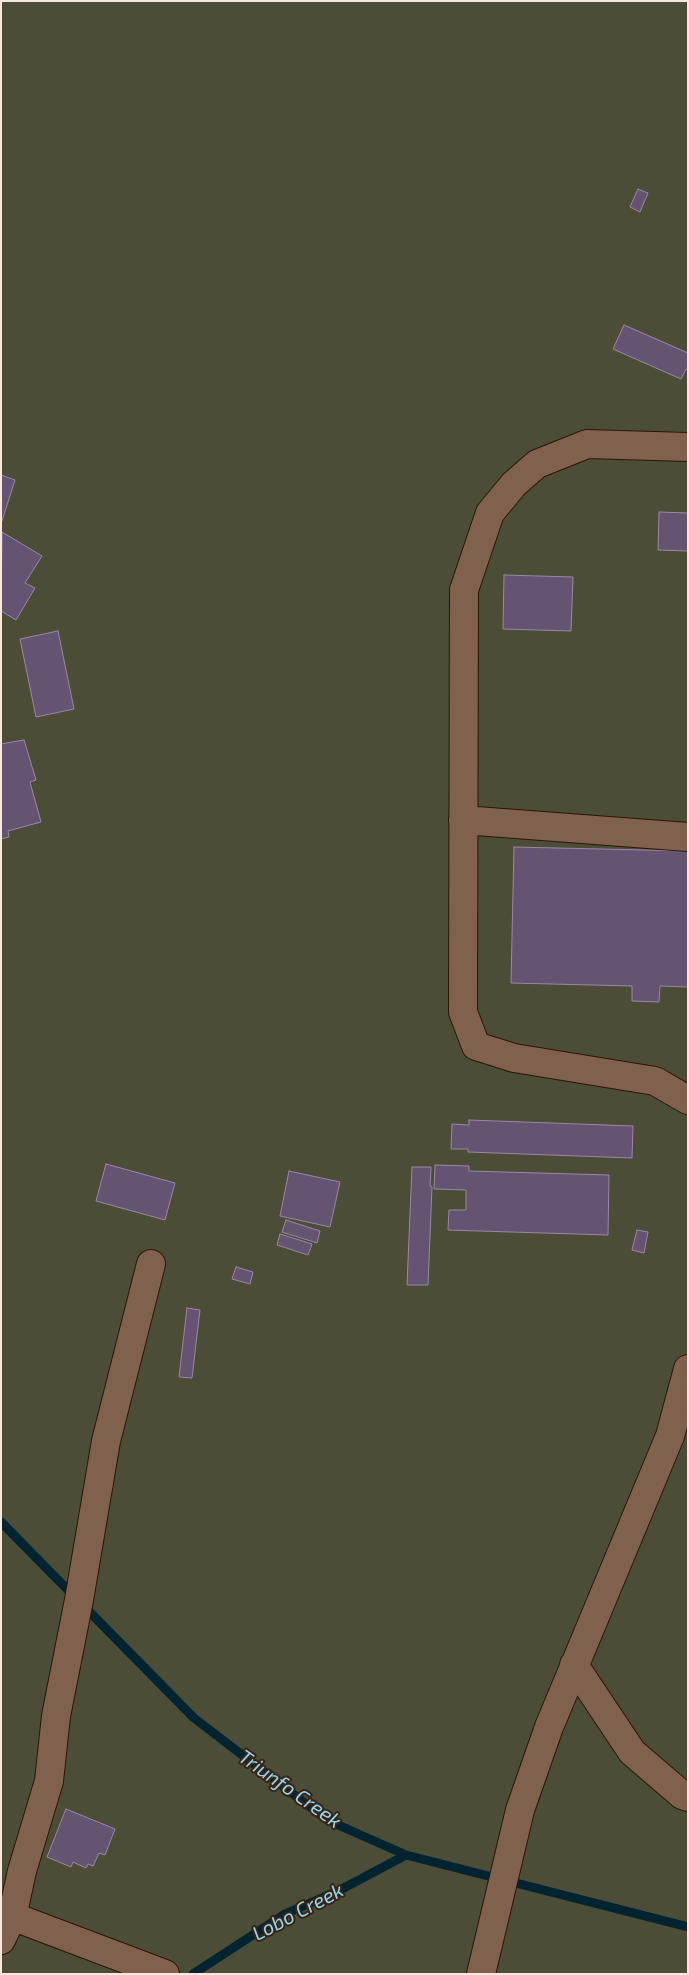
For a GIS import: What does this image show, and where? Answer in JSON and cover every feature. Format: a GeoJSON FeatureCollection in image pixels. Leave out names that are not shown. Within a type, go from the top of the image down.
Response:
{"type":"FeatureCollection","features":[{"type":"Feature","properties":{"kind":"street"},"geometry":{"type":"LineString","coordinates":[[688,447],[587,444],[537,464],[514,484],[490,513],[464,590],[463,1012],[476,1046],[514,1058],[654,1081],[688,1100]]}},
{"type":"Feature","properties":{"kind":"street"},"geometry":{"type":"LineString","coordinates":[[464,820],[688,837]]}},
{"type":"Feature","properties":{"kind":"street"},"geometry":{"type":"LineString","coordinates":[[151,1264],[106,1441],[79,1600],[56,1716],[49,1781],[5,1923],[121,1957],[165,1974]]}},
{"type":"Feature","properties":{"kind":"street"},"geometry":{"type":"LineString","coordinates":[[481,1974],[520,1810],[549,1727],[670,1436],[688,1369]]}},
{"type":"Feature","properties":{"kind":"street"},"geometry":{"type":"LineString","coordinates":[[574,1665],[632,1752],[682,1795],[688,1797]]}},
{"type":"Feature","properties":{"kind":"green space"},"geometry":{"type":"Polygon","coordinates":[[[1,1],[688,1],[688,1974],[1,1974],[1,1]]]}},
{"type":"Feature","properties":{"kind":"building"},"geometry":{"type":"Polygon","coordinates":[[[638,189],[648,193],[640,212],[630,207],[638,189]]]}},
{"type":"Feature","properties":{"kind":"building"},"geometry":{"type":"Polygon","coordinates":[[[624,325],[688,353],[688,370],[686,369],[681,379],[613,349],[624,325]]]}},
{"type":"Feature","properties":{"kind":"building"},"geometry":{"type":"Polygon","coordinates":[[[1,475],[15,480],[1,524],[1,475]]]}},
{"type":"Feature","properties":{"kind":"building"},"geometry":{"type":"Polygon","coordinates":[[[659,512],[688,513],[688,551],[658,550],[659,512]]]}},
{"type":"Feature","properties":{"kind":"building"},"geometry":{"type":"Polygon","coordinates":[[[2,532],[42,556],[25,583],[35,588],[16,620],[1,611],[2,532]]]}},
{"type":"Feature","properties":{"kind":"building"},"geometry":{"type":"Polygon","coordinates":[[[504,575],[573,577],[571,631],[503,629],[504,575]]]}},
{"type":"Feature","properties":{"kind":"building"},"geometry":{"type":"Polygon","coordinates":[[[58,631],[74,709],[36,717],[20,639],[58,631]]]}},
{"type":"Feature","properties":{"kind":"building"},"geometry":{"type":"Polygon","coordinates":[[[24,740],[36,780],[30,782],[41,822],[8,831],[9,837],[1,839],[1,744],[24,740]]]}},
{"type":"Feature","properties":{"kind":"building"},"geometry":{"type":"Polygon","coordinates":[[[514,847],[688,851],[688,987],[660,986],[659,1002],[632,1001],[632,986],[511,983],[514,847]]]}},
{"type":"Feature","properties":{"kind":"building"},"geometry":{"type":"Polygon","coordinates":[[[469,1120],[633,1126],[632,1158],[468,1152],[468,1149],[451,1149],[452,1124],[469,1125],[469,1120]]]}},
{"type":"Feature","properties":{"kind":"building"},"geometry":{"type":"Polygon","coordinates":[[[106,1164],[175,1183],[165,1220],[96,1201],[106,1164]]]}},
{"type":"Feature","properties":{"kind":"building"},"geometry":{"type":"Polygon","coordinates":[[[435,1165],[469,1166],[469,1171],[609,1175],[608,1235],[448,1230],[449,1210],[466,1210],[466,1190],[434,1189],[435,1165]]]}},
{"type":"Feature","properties":{"kind":"building"},"geometry":{"type":"Polygon","coordinates":[[[412,1167],[431,1167],[430,1186],[432,1187],[428,1285],[407,1285],[412,1167]]]}},
{"type":"Feature","properties":{"kind":"building"},"geometry":{"type":"Polygon","coordinates":[[[289,1171],[340,1182],[330,1227],[280,1216],[289,1171]]]}},
{"type":"Feature","properties":{"kind":"building"},"geometry":{"type":"Polygon","coordinates":[[[286,1220],[320,1231],[317,1243],[282,1232],[286,1220]]]}},
{"type":"Feature","properties":{"kind":"building"},"geometry":{"type":"Polygon","coordinates":[[[637,1230],[648,1232],[644,1253],[632,1250],[637,1230]]]}},
{"type":"Feature","properties":{"kind":"building"},"geometry":{"type":"Polygon","coordinates":[[[280,1234],[312,1244],[308,1255],[277,1245],[280,1234]]]}},
{"type":"Feature","properties":{"kind":"building"},"geometry":{"type":"Polygon","coordinates":[[[236,1267],[253,1272],[250,1284],[232,1279],[236,1267]]]}},
{"type":"Feature","properties":{"kind":"building"},"geometry":{"type":"Polygon","coordinates":[[[187,1308],[200,1310],[192,1378],[179,1377],[187,1308]]]}},
{"type":"Feature","properties":{"kind":"building"},"geometry":{"type":"Polygon","coordinates":[[[66,1809],[115,1829],[105,1855],[99,1853],[93,1866],[88,1864],[86,1868],[73,1862],[71,1867],[47,1857],[66,1809]]]}},
{"type":"Feature","properties":{"kind":"waterway","name":"Triunfo Creek"},"geometry":{"type":"LineString","coordinates":[[1,1522],[194,1718],[327,1820],[406,1855],[688,1927]]}},
{"type":"Feature","properties":{"kind":"waterway","name":"Lobo Creek"},"geometry":{"type":"LineString","coordinates":[[193,1974],[285,1914],[340,1890],[406,1855]]}}]}
